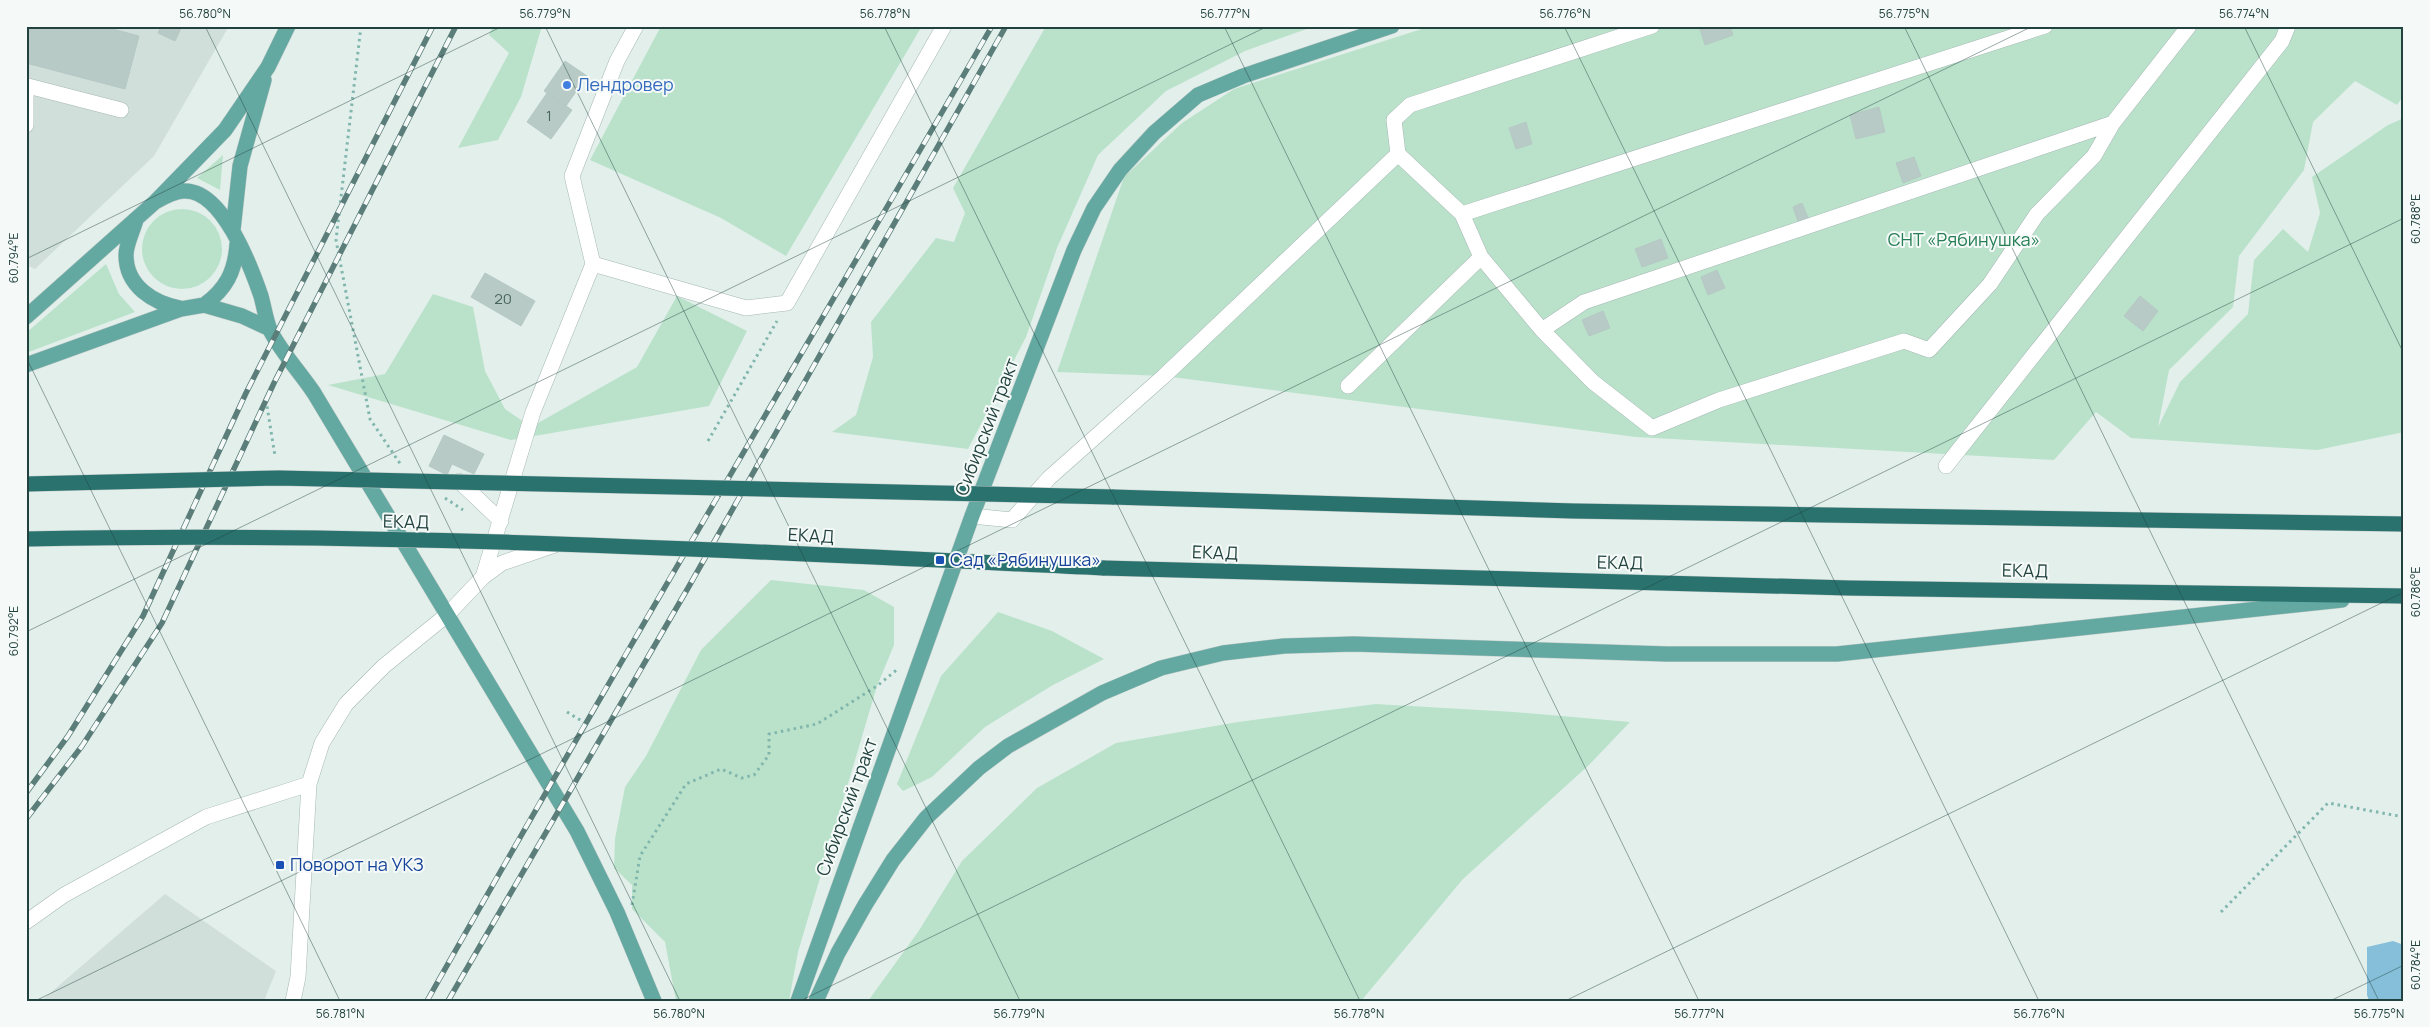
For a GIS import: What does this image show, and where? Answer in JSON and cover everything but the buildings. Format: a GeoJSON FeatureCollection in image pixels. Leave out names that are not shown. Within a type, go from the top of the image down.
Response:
{"type":"FeatureCollection","features":[{"type":"Feature","properties":{"kind":"highway"},"geometry":{"type":"LineString","coordinates":[[26,484],[279,478],[1112,497],[1573,511],[2404,524]]}},
{"type":"Feature","properties":{"kind":"highway","name":"ЕКАД"},"geometry":{"type":"LineString","coordinates":[[26,539],[284,538],[620,546],[1103,568],[1848,588],[2404,596]]}},
{"type":"Feature","properties":{"kind":"main road"},"geometry":{"type":"LineString","coordinates":[[26,317],[155,202],[225,130],[268,67],[288,26]]}},
{"type":"Feature","properties":{"kind":"main road","name":"Сибирский тракт"},"geometry":{"type":"LineString","coordinates":[[798,1001],[972,516],[1074,250],[1094,208],[1136,150],[1198,95],[1243,76],[1392,26]]}},
{"type":"Feature","properties":{"kind":"main road"},"geometry":{"type":"LineString","coordinates":[[204,305],[219,294],[230,278],[236,263],[235,236],[240,166],[268,67]]}},
{"type":"Feature","properties":{"kind":"main road"},"geometry":{"type":"LineString","coordinates":[[155,202],[170,194],[185,191],[203,197],[215,205],[235,236],[260,295],[270,329],[314,393],[577,831],[618,912],[644,982],[654,1001]]}},
{"type":"Feature","properties":{"kind":"main road"},"geometry":{"type":"LineString","coordinates":[[136,219],[126,254],[129,273],[139,289],[154,300],[162,305],[181,308]]}},
{"type":"Feature","properties":{"kind":"main road"},"geometry":{"type":"LineString","coordinates":[[26,364],[181,308],[204,305],[242,316],[270,329]]}},
{"type":"Feature","properties":{"kind":"main road"},"geometry":{"type":"LineString","coordinates":[[816,1001],[838,953],[865,905],[894,860],[926,818],[979,768],[1008,746],[1102,693],[1161,668],[1223,653],[1284,646],[1354,644],[1667,654],[1837,654],[2388,595]]}},
{"type":"Feature","properties":{"kind":"main road"},"geometry":{"type":"LineString","coordinates":[[644,982],[648,1001]]}},
{"type":"Feature","properties":{"kind":"street"},"geometry":{"type":"LineString","coordinates":[[483,577],[533,412],[593,264],[572,176],[617,61],[636,26]]}},
{"type":"Feature","properties":{"kind":"street"},"geometry":{"type":"LineString","coordinates":[[593,264],[746,308],[787,303],[944,26]]}},
{"type":"Feature","properties":{"kind":"street"},"geometry":{"type":"LineString","coordinates":[[1652,26],[1410,105],[1394,120],[1398,154],[1462,214],[1481,257],[1542,330],[1593,382],[1652,428],[1719,400],[1904,341],[1929,350],[1990,284],[2037,214],[2094,156],[2113,124],[2189,26]]}},
{"type":"Feature","properties":{"kind":"street"},"geometry":{"type":"LineString","coordinates":[[1462,214],[2045,26]]}},
{"type":"Feature","properties":{"kind":"street"},"geometry":{"type":"LineString","coordinates":[[1946,466],[2282,41],[2288,26]]}},
{"type":"Feature","properties":{"kind":"street"},"geometry":{"type":"LineString","coordinates":[[26,125],[27,86],[121,110]]}},
{"type":"Feature","properties":{"kind":"street"},"geometry":{"type":"LineString","coordinates":[[1542,330],[1584,302],[2113,124]]}},
{"type":"Feature","properties":{"kind":"street"},"geometry":{"type":"LineString","coordinates":[[972,516],[1012,520],[1049,478],[1164,376],[1398,154]]}},
{"type":"Feature","properties":{"kind":"street"},"geometry":{"type":"LineString","coordinates":[[1348,386],[1481,257]]}},
{"type":"Feature","properties":{"kind":"street"},"geometry":{"type":"LineString","coordinates":[[459,482],[501,521]]}},
{"type":"Feature","properties":{"kind":"street"},"geometry":{"type":"LineString","coordinates":[[293,1001],[298,977],[310,784],[322,743],[346,704],[384,666],[448,614],[483,577],[502,563],[566,541]]}},
{"type":"Feature","properties":{"kind":"street"},"geometry":{"type":"LineString","coordinates":[[26,922],[64,896],[206,816],[310,784]]}},
{"type":"Feature","properties":{"kind":"path"},"geometry":{"type":"LineString","coordinates":[[361,26],[336,240],[370,419],[404,468]]}},
{"type":"Feature","properties":{"kind":"path"},"geometry":{"type":"LineString","coordinates":[[708,441],[787,303]]}},
{"type":"Feature","properties":{"kind":"path"},"geometry":{"type":"LineString","coordinates":[[266,400],[275,456]]}},
{"type":"Feature","properties":{"kind":"path"},"geometry":{"type":"LineString","coordinates":[[442,496],[466,511]]}},
{"type":"Feature","properties":{"kind":"path"},"geometry":{"type":"LineString","coordinates":[[627,902],[632,909],[640,856],[686,784],[721,769],[742,778],[754,776],[769,755],[769,734],[817,724],[877,686],[899,669],[901,663]]}},
{"type":"Feature","properties":{"kind":"path"},"geometry":{"type":"LineString","coordinates":[[567,712],[585,723]]}},
{"type":"Feature","properties":{"kind":"path"},"geometry":{"type":"LineString","coordinates":[[2221,912],[2328,803],[2404,817]]}},
{"type":"Feature","properties":{"kind":"shaded area"},"geometry":{"type":"Polygon","coordinates":[[[26,26],[229,26],[154,156],[35,269],[26,265],[26,26]]]}},
{"type":"Feature","properties":{"kind":"shaded area"},"geometry":{"type":"Polygon","coordinates":[[[165,894],[276,971],[264,1001],[41,1001],[165,894]]]}},
{"type":"Feature","properties":{"kind":"green space"},"geometry":{"type":"Polygon","coordinates":[[[493,26],[542,26],[521,97],[498,140],[458,148],[509,53],[489,35],[493,26]]]}},
{"type":"Feature","properties":{"kind":"green space"},"geometry":{"type":"Polygon","coordinates":[[[661,26],[922,26],[786,256],[721,218],[590,160],[661,26]]]}},
{"type":"Feature","properties":{"kind":"green space"},"geometry":{"type":"Polygon","coordinates":[[[1046,26],[1315,26],[1245,51],[1166,91],[1098,155],[1057,248],[1026,337],[968,449],[832,432],[856,415],[873,357],[871,322],[936,238],[954,242],[965,213],[953,188],[1046,26]]]}},
{"type":"Feature","properties":{"kind":"green space","name":"СНТ «Рябинушка»"},"geometry":{"type":"Polygon","coordinates":[[[1431,26],[2404,26],[2404,95],[2397,105],[2355,81],[2313,122],[2304,170],[2239,256],[2233,307],[2169,370],[2158,427],[2180,382],[2248,314],[2254,260],[2283,229],[2308,252],[2320,213],[2312,177],[2388,125],[2404,118],[2404,432],[2317,450],[2131,438],[2096,412],[2054,460],[1636,437],[1164,376],[1057,372],[1124,177],[1182,123],[1234,89],[1431,26]]]}},
{"type":"Feature","properties":{"kind":"green space"},"geometry":{"type":"Polygon","coordinates":[[[223,155],[220,190],[197,178],[223,155]]]}},
{"type":"Feature","properties":{"kind":"green space"},"geometry":{"type":"Polygon","coordinates":[[[174,209],[190,209],[204,216],[215,227],[222,241],[222,257],[219,264],[204,282],[190,289],[174,289],[160,282],[149,271],[142,257],[142,241],[149,227],[160,216],[174,209]]]}},
{"type":"Feature","properties":{"kind":"green space"},"geometry":{"type":"Polygon","coordinates":[[[106,264],[119,294],[135,312],[26,353],[26,333],[106,264]]]}},
{"type":"Feature","properties":{"kind":"green space"},"geometry":{"type":"Polygon","coordinates":[[[433,294],[473,307],[485,371],[505,409],[531,427],[637,367],[677,296],[747,331],[709,406],[511,440],[328,385],[385,374],[433,294]]]}},
{"type":"Feature","properties":{"kind":"green space"},"geometry":{"type":"Polygon","coordinates":[[[771,580],[864,590],[894,607],[894,645],[877,686],[798,952],[789,1001],[676,1001],[665,942],[632,909],[632,885],[614,868],[615,839],[625,787],[646,756],[701,650],[771,580]]]}},
{"type":"Feature","properties":{"kind":"green space"},"geometry":{"type":"Polygon","coordinates":[[[998,612],[1052,631],[1104,659],[1053,685],[985,727],[932,777],[903,791],[897,784],[941,676],[998,612]]]}},
{"type":"Feature","properties":{"kind":"green space"},"geometry":{"type":"Polygon","coordinates":[[[1376,704],[1514,712],[1630,722],[1589,765],[1463,879],[1361,1001],[868,1001],[918,932],[962,861],[1037,788],[1116,743],[1238,722],[1376,704]]]}},
{"type":"Feature","properties":{"kind":"water"},"geometry":{"type":"Polygon","coordinates":[[[2393,941],[2404,945],[2404,1001],[2369,1001],[2367,995],[2367,947],[2393,941]]]}},
{"type":"Feature","properties":{"kind":"railway"},"geometry":{"type":"LineString","coordinates":[[26,793],[68,736],[143,616],[246,393],[433,26]]}},
{"type":"Feature","properties":{"kind":"railway"},"geometry":{"type":"LineString","coordinates":[[26,819],[82,746],[162,623],[274,383],[456,26]]}},
{"type":"Feature","properties":{"kind":"railway"},"geometry":{"type":"LineString","coordinates":[[427,1001],[566,757],[992,26]]}},
{"type":"Feature","properties":{"kind":"railway"},"geometry":{"type":"LineString","coordinates":[[448,1001],[688,588],[1006,26]]}},
{"type":"Feature","properties":{"kind":"place","name":"Лендровер"},"geometry":{"type":"Point","coordinates":[567,85]}},
{"type":"Feature","properties":{"kind":"place","name":"Сад «Рябинушка»"},"geometry":{"type":"Point","coordinates":[940,560]}},
{"type":"Feature","properties":{"kind":"place","name":"Поворот на УКЗ"},"geometry":{"type":"Point","coordinates":[280,865]}}]}
